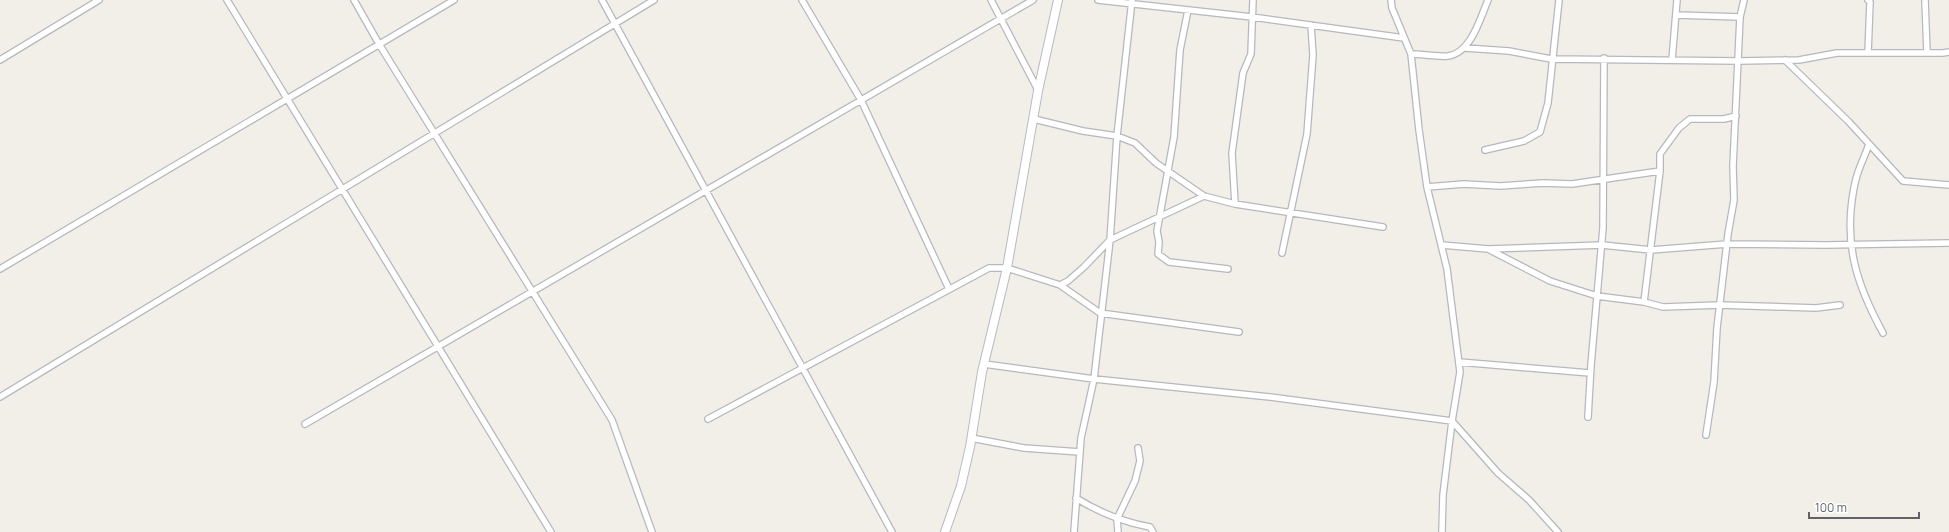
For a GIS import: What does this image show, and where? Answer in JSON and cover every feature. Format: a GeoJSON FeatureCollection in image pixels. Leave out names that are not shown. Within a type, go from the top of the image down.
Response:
{"type":"FeatureCollection","features":[{"type":"Feature","properties":{"kind":"street"},"geometry":{"type":"LineString","coordinates":[[0,60],[99,0]]}},
{"type":"Feature","properties":{"kind":"street"},"geometry":{"type":"LineString","coordinates":[[228,0],[552,532]]}},
{"type":"Feature","properties":{"kind":"street"},"geometry":{"type":"LineString","coordinates":[[354,0],[434,134],[612,420],[652,532]]}},
{"type":"Feature","properties":{"kind":"street"},"geometry":{"type":"LineString","coordinates":[[0,269],[454,0]]}},
{"type":"Feature","properties":{"kind":"street"},"geometry":{"type":"LineString","coordinates":[[602,0],[892,532]]}},
{"type":"Feature","properties":{"kind":"street"},"geometry":{"type":"LineString","coordinates":[[0,398],[654,0]]}},
{"type":"Feature","properties":{"kind":"street"},"geometry":{"type":"LineString","coordinates":[[802,0],[861,100],[949,289]]}},
{"type":"Feature","properties":{"kind":"street"},"geometry":{"type":"LineString","coordinates":[[992,0],[1038,91]]}},
{"type":"Feature","properties":{"kind":"street"},"geometry":{"type":"LineString","coordinates":[[305,424],[1033,0]]}},
{"type":"Feature","properties":{"kind":"street"},"geometry":{"type":"LineString","coordinates":[[945,532],[961,486],[984,364],[1007,268],[1038,91],[1058,0]]}},
{"type":"Feature","properties":{"kind":"street"},"geometry":{"type":"LineString","coordinates":[[1098,0],[1131,2],[1404,38]]}},
{"type":"Feature","properties":{"kind":"street"},"geometry":{"type":"LineString","coordinates":[[1235,204],[1232,153],[1243,73],[1251,54],[1253,0]]}},
{"type":"Feature","properties":{"kind":"street"},"geometry":{"type":"LineString","coordinates":[[1391,0],[1392,8],[1411,54],[1419,130],[1428,187],[1447,269],[1460,372],[1452,421],[1443,496],[1442,532]]}},
{"type":"Feature","properties":{"kind":"street"},"geometry":{"type":"LineString","coordinates":[[1464,48],[1478,23],[1488,0]]}},
{"type":"Feature","properties":{"kind":"street"},"geometry":{"type":"LineString","coordinates":[[1485,150],[1524,141],[1540,132],[1548,103],[1551,59],[1559,0]]}},
{"type":"Feature","properties":{"kind":"street"},"geometry":{"type":"LineString","coordinates":[[1672,60],[1677,0]]}},
{"type":"Feature","properties":{"kind":"street"},"geometry":{"type":"LineString","coordinates":[[1706,435],[1714,382],[1720,305],[1727,244],[1734,200],[1733,166],[1740,17],[1744,0]]}},
{"type":"Feature","properties":{"kind":"street"},"geometry":{"type":"LineString","coordinates":[[1868,0],[1870,2],[1868,53]]}},
{"type":"Feature","properties":{"kind":"street"},"geometry":{"type":"LineString","coordinates":[[1925,0],[1927,53]]}},
{"type":"Feature","properties":{"kind":"street"},"geometry":{"type":"LineString","coordinates":[[1074,532],[1080,452],[1094,379],[1100,313],[1110,240],[1117,136],[1131,2]]}},
{"type":"Feature","properties":{"kind":"street"},"geometry":{"type":"LineString","coordinates":[[1188,10],[1180,50],[1174,137],[1169,172],[1161,215],[1156,231],[1159,242],[1158,254],[1169,262],[1228,269]]}},
{"type":"Feature","properties":{"kind":"street"},"geometry":{"type":"LineString","coordinates":[[1676,15],[1740,17]]}},
{"type":"Feature","properties":{"kind":"street"},"geometry":{"type":"LineString","coordinates":[[1282,253],[1307,134],[1313,55],[1311,26]]}},
{"type":"Feature","properties":{"kind":"street"},"geometry":{"type":"LineString","coordinates":[[1411,54],[1449,56],[1464,48],[1509,51],[1551,59],[1604,58],[1739,61],[1799,60],[1837,53],[1949,52]]}},
{"type":"Feature","properties":{"kind":"street"},"geometry":{"type":"LineString","coordinates":[[1588,417],[1590,373],[1602,245],[1604,179],[1604,58]]}},
{"type":"Feature","properties":{"kind":"street"},"geometry":{"type":"LineString","coordinates":[[1785,60],[1824,97],[1902,181],[1949,185]]}},
{"type":"Feature","properties":{"kind":"street"},"geometry":{"type":"LineString","coordinates":[[1644,302],[1660,171],[1660,154],[1679,128],[1690,119],[1724,119],[1736,116]]}},
{"type":"Feature","properties":{"kind":"street"},"geometry":{"type":"LineString","coordinates":[[1034,119],[1083,131],[1117,136],[1135,143],[1156,163],[1204,196],[1235,204],[1383,227]]}},
{"type":"Feature","properties":{"kind":"street"},"geometry":{"type":"LineString","coordinates":[[1869,144],[1855,180],[1850,214],[1850,245],[1858,281],[1867,305],[1883,333]]}},
{"type":"Feature","properties":{"kind":"street"},"geometry":{"type":"LineString","coordinates":[[1428,187],[1464,184],[1500,186],[1543,183],[1572,184],[1660,171]]}},
{"type":"Feature","properties":{"kind":"street"},"geometry":{"type":"LineString","coordinates":[[1060,285],[1068,281],[1084,268],[1110,240],[1204,196]]}},
{"type":"Feature","properties":{"kind":"street"},"geometry":{"type":"LineString","coordinates":[[1442,245],[1488,249],[1602,245],[1651,250],[1727,244],[1850,245],[1949,243]]}},
{"type":"Feature","properties":{"kind":"street"},"geometry":{"type":"LineString","coordinates":[[1488,249],[1550,281],[1597,296],[1644,302],[1664,307],[1720,305],[1816,308],[1840,305]]}},
{"type":"Feature","properties":{"kind":"street"},"geometry":{"type":"LineString","coordinates":[[708,419],[989,268],[1007,268],[1060,285],[1100,313],[1239,332]]}},
{"type":"Feature","properties":{"kind":"street"},"geometry":{"type":"LineString","coordinates":[[1459,362],[1590,373]]}},
{"type":"Feature","properties":{"kind":"street"},"geometry":{"type":"LineString","coordinates":[[984,364],[1094,379],[1270,397],[1452,421],[1498,473],[1530,500],[1558,532]]}},
{"type":"Feature","properties":{"kind":"street"},"geometry":{"type":"LineString","coordinates":[[971,438],[1024,448],[1080,452]]}},
{"type":"Feature","properties":{"kind":"street"},"geometry":{"type":"LineString","coordinates":[[1118,532],[1117,519],[1134,481],[1140,461],[1138,448]]}},
{"type":"Feature","properties":{"kind":"street"},"geometry":{"type":"LineString","coordinates":[[1076,498],[1097,511],[1117,519],[1150,527],[1153,532]]}}]}
